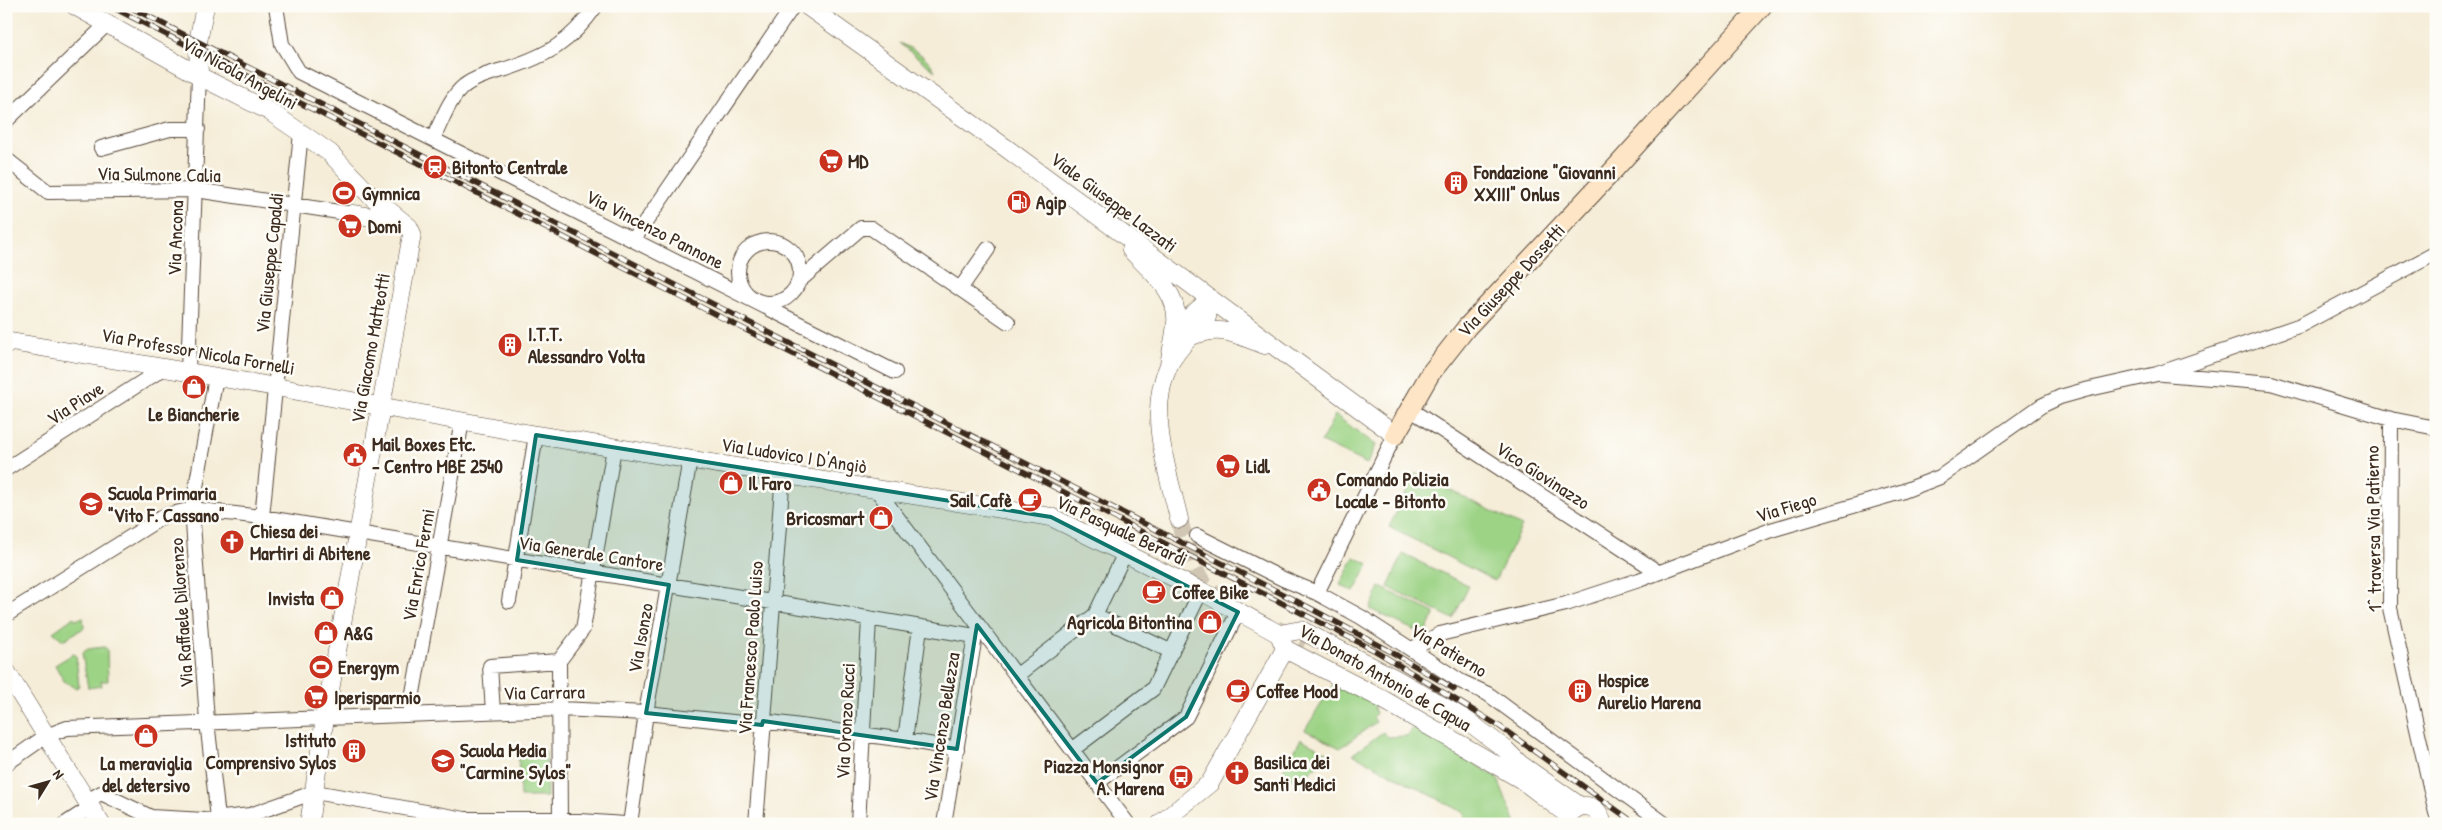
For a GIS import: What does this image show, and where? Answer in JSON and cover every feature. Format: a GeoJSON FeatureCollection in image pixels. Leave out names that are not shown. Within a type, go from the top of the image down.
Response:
{"type":"FeatureCollection","features":[{"type":"Feature","properties":{"kind":"main road","name":"Via Giuseppe Dossetti"},"geometry":{"type":"LineString","coordinates":[[1395,435],[1408,408],[1443,355],[1466,326],[1609,175],[1762,6]]}},
{"type":"Feature","properties":{"kind":"street","name":"Via Nicola Angelini"},"geometry":{"type":"LineString","coordinates":[[75,6],[199,75],[269,111],[330,153],[370,195],[407,228]]}},
{"type":"Feature","properties":{"kind":"street"},"geometry":{"type":"LineString","coordinates":[[199,75],[198,42],[205,6]]}},
{"type":"Feature","properties":{"kind":"street","name":"Via Vincenzo Pannone"},"geometry":{"type":"LineString","coordinates":[[276,6],[282,44],[299,72],[756,300],[895,372]]}},
{"type":"Feature","properties":{"kind":"street"},"geometry":{"type":"LineString","coordinates":[[433,139],[462,88],[480,77],[519,64],[553,49],[570,38],[596,6]]}},
{"type":"Feature","properties":{"kind":"street"},"geometry":{"type":"LineString","coordinates":[[634,239],[793,6]]}},
{"type":"Feature","properties":{"kind":"street","name":"Viale Giuseppe Lazzati"},"geometry":{"type":"LineString","coordinates":[[811,8],[1105,221],[1395,435]]}},
{"type":"Feature","properties":{"kind":"street"},"geometry":{"type":"LineString","coordinates":[[6,121],[108,23]]}},
{"type":"Feature","properties":{"kind":"street","name":"Via Ancona"},"geometry":{"type":"LineString","coordinates":[[188,372],[199,75]]}},
{"type":"Feature","properties":{"kind":"street"},"geometry":{"type":"LineString","coordinates":[[101,148],[170,129],[198,129]]}},
{"type":"Feature","properties":{"kind":"street","name":"Via Giuseppe Capaldi"},"geometry":{"type":"LineString","coordinates":[[262,517],[301,133]]}},
{"type":"Feature","properties":{"kind":"street","name":"Via Sulmone Calia"},"geometry":{"type":"LineString","coordinates":[[6,159],[48,192],[196,190],[352,214]]}},
{"type":"Feature","properties":{"kind":"street"},"geometry":{"type":"LineString","coordinates":[[370,195],[352,214],[407,228]]}},
{"type":"Feature","properties":{"kind":"street"},"geometry":{"type":"LineString","coordinates":[[1105,221],[1165,286],[1174,303],[1176,323],[1169,365]]}},
{"type":"Feature","properties":{"kind":"street","name":"Via Giacomo Matteotti"},"geometry":{"type":"LineString","coordinates":[[309,824],[325,718],[382,406],[407,228]]}},
{"type":"Feature","properties":{"kind":"street"},"geometry":{"type":"LineString","coordinates":[[798,282],[861,228],[871,228],[1008,322]]}},
{"type":"Feature","properties":{"kind":"street"},"geometry":{"type":"LineString","coordinates":[[760,242],[779,243],[794,254],[800,273],[798,282],[794,291],[778,302],[756,300],[742,285],[739,265],[747,251],[760,242]]}},
{"type":"Feature","properties":{"kind":"street"},"geometry":{"type":"LineString","coordinates":[[960,290],[988,249]]}},
{"type":"Feature","properties":{"kind":"street"},"geometry":{"type":"LineString","coordinates":[[2157,374],[2301,325],[2436,253]]}},
{"type":"Feature","properties":{"kind":"street"},"geometry":{"type":"LineString","coordinates":[[1169,365],[1207,317],[1210,299]]}},
{"type":"Feature","properties":{"kind":"street"},"geometry":{"type":"LineString","coordinates":[[1179,519],[1161,441],[1158,418],[1161,394],[1180,331],[1197,310],[1210,299]]}},
{"type":"Feature","properties":{"kind":"street"},"geometry":{"type":"LineString","coordinates":[[1189,338],[1206,330],[1219,329],[1280,350]]}},
{"type":"Feature","properties":{"kind":"street","name":"Via Professor Nicola Fornelli"},"geometry":{"type":"LineString","coordinates":[[6,345],[12,342],[382,406]]}},
{"type":"Feature","properties":{"kind":"street","name":"Via Piave"},"geometry":{"type":"LineString","coordinates":[[6,469],[164,368]]}},
{"type":"Feature","properties":{"kind":"street"},"geometry":{"type":"LineString","coordinates":[[2157,374],[2271,383],[2391,420],[2436,428]]}},
{"type":"Feature","properties":{"kind":"street","name":"Via Fiego"},"geometry":{"type":"LineString","coordinates":[[1412,650],[1440,634],[1566,604],[1771,530],[1901,492],[1940,477],[2047,403],[2085,390],[2157,374]]}},
{"type":"Feature","properties":{"kind":"street","name":"Via Raffaele Dilorenzo"},"geometry":{"type":"LineString","coordinates":[[216,377],[192,509],[207,721],[218,818]]}},
{"type":"Feature","properties":{"kind":"street","name":"Via Ludovico I D'Angiò"},"geometry":{"type":"LineString","coordinates":[[382,406],[536,436],[876,489],[978,634],[1016,676],[1128,824]]}},
{"type":"Feature","properties":{"kind":"street","name":"Vico Giovinazzo"},"geometry":{"type":"LineString","coordinates":[[1408,408],[1658,572]]}},
{"type":"Feature","properties":{"kind":"street","name":"1^ traversa Via Patierno"},"geometry":{"type":"LineString","coordinates":[[2391,420],[2390,608],[2436,813]]}},
{"type":"Feature","properties":{"kind":"street","name":"Via Enrico Fermi"},"geometry":{"type":"LineString","coordinates":[[409,715],[462,421]]}},
{"type":"Feature","properties":{"kind":"street","name":"Via Giuseppe Dossetti"},"geometry":{"type":"LineString","coordinates":[[1317,593],[1395,435]]}},
{"type":"Feature","properties":{"kind":"street"},"geometry":{"type":"LineString","coordinates":[[509,601],[536,436]]}},
{"type":"Feature","properties":{"kind":"street"},"geometry":{"type":"LineString","coordinates":[[560,822],[559,661],[584,629],[614,448]]}},
{"type":"Feature","properties":{"kind":"street","name":"Via Isonzo"},"geometry":{"type":"LineString","coordinates":[[630,824],[646,713],[690,459]]}},
{"type":"Feature","properties":{"kind":"street","name":"Via Francesco Paolo Luiso"},"geometry":{"type":"LineString","coordinates":[[756,824],[762,723],[783,474]]}},
{"type":"Feature","properties":{"kind":"street","name":"Via Pasquale Berardi"},"geometry":{"type":"LineString","coordinates":[[876,489],[1051,517],[1238,612],[1282,642]]}},
{"type":"Feature","properties":{"kind":"street"},"geometry":{"type":"LineString","coordinates":[[6,615],[164,516],[192,509]]}},
{"type":"Feature","properties":{"kind":"street","name":"Via Generale Cantore"},"geometry":{"type":"LineString","coordinates":[[192,509],[262,517],[869,619],[978,634]]}},
{"type":"Feature","properties":{"kind":"street","name":"Via Patierno"},"geometry":{"type":"LineString","coordinates":[[1197,536],[1283,579],[1317,593],[1460,680],[1488,694],[1665,824]]}},
{"type":"Feature","properties":{"kind":"street"},"geometry":{"type":"LineString","coordinates":[[1016,676],[1095,615],[1125,553]]}},
{"type":"Feature","properties":{"kind":"street"},"geometry":{"type":"LineString","coordinates":[[1072,750],[1153,689],[1201,592]]}},
{"type":"Feature","properties":{"kind":"street"},"geometry":{"type":"LineString","coordinates":[[1097,783],[1186,717],[1238,612]]}},
{"type":"Feature","properties":{"kind":"street"},"geometry":{"type":"LineString","coordinates":[[1095,615],[1172,652]]}},
{"type":"Feature","properties":{"kind":"street","name":"Via Oronzo Rucci"},"geometry":{"type":"LineString","coordinates":[[858,824],[869,619]]}},
{"type":"Feature","properties":{"kind":"street"},"geometry":{"type":"LineString","coordinates":[[906,740],[920,627]]}},
{"type":"Feature","properties":{"kind":"street","name":"Via Donato Antonio de Capua"},"geometry":{"type":"LineString","coordinates":[[1521,772],[1382,699],[1282,642],[1301,630],[1396,679],[1465,719],[1505,749],[1521,772],[1564,812],[1572,816],[1591,806],[1600,814],[1602,824]]}},
{"type":"Feature","properties":{"kind":"street","name":"Via Vincenzo Bellezza"},"geometry":{"type":"LineString","coordinates":[[944,824],[978,634]]}},
{"type":"Feature","properties":{"kind":"street"},"geometry":{"type":"LineString","coordinates":[[1160,824],[1210,782],[1282,642]]}},
{"type":"Feature","properties":{"kind":"street"},"geometry":{"type":"LineString","coordinates":[[1304,644],[1396,693],[1466,734],[1521,772]]}},
{"type":"Feature","properties":{"kind":"street"},"geometry":{"type":"LineString","coordinates":[[493,712],[490,666],[559,661]]}},
{"type":"Feature","properties":{"kind":"street"},"geometry":{"type":"LineString","coordinates":[[6,672],[101,824]]}},
{"type":"Feature","properties":{"kind":"street","name":"Via Carrara"},"geometry":{"type":"LineString","coordinates":[[6,764],[46,736],[67,728],[207,721],[560,709],[646,713],[762,723],[864,734],[957,749]]}},
{"type":"Feature","properties":{"kind":"street"},"geometry":{"type":"LineString","coordinates":[[64,824],[101,793],[151,817],[204,820],[250,814],[315,792],[465,821],[625,824]]}},
{"type":"Feature","properties":{"kind":"highlighted area"},"geometry":{"type":"Polygon","coordinates":[[[536,435],[1051,517],[1238,612],[1186,717],[1097,783],[977,625],[957,749],[763,721],[762,725],[646,713],[669,585],[517,560],[536,435]]]}},
{"type":"Feature","properties":{"kind":"green space"},"geometry":{"type":"Polygon","coordinates":[[[899,43],[925,58],[935,71],[899,43]]]}},
{"type":"Feature","properties":{"kind":"green space"},"geometry":{"type":"Polygon","coordinates":[[[1335,415],[1376,445],[1367,464],[1321,442],[1335,415]]]}},
{"type":"Feature","properties":{"kind":"green space"},"geometry":{"type":"Polygon","coordinates":[[[1416,473],[1522,526],[1495,581],[1389,527],[1416,473]]]}},
{"type":"Feature","properties":{"kind":"green space"},"geometry":{"type":"Polygon","coordinates":[[[1403,554],[1469,586],[1453,619],[1388,587],[1403,554]]]}},
{"type":"Feature","properties":{"kind":"green space"},"geometry":{"type":"Polygon","coordinates":[[[1354,557],[1369,564],[1354,592],[1340,585],[1354,557]]]}},
{"type":"Feature","properties":{"kind":"green space"},"geometry":{"type":"Polygon","coordinates":[[[1380,587],[1435,613],[1424,635],[1370,609],[1380,587]]]}},
{"type":"Feature","properties":{"kind":"green space"},"geometry":{"type":"Polygon","coordinates":[[[74,617],[76,620],[83,617],[84,628],[63,640],[53,632],[74,617]]]}},
{"type":"Feature","properties":{"kind":"green space"},"geometry":{"type":"Polygon","coordinates":[[[104,647],[107,649],[108,681],[101,681],[102,686],[88,688],[82,653],[88,649],[104,647]]]}},
{"type":"Feature","properties":{"kind":"green space"},"geometry":{"type":"Polygon","coordinates":[[[73,654],[76,655],[79,686],[76,688],[64,681],[55,665],[73,654]]]}},
{"type":"Feature","properties":{"kind":"green space"},"geometry":{"type":"Polygon","coordinates":[[[1335,682],[1376,702],[1374,708],[1376,713],[1373,717],[1376,722],[1340,748],[1305,730],[1335,682]]]}},
{"type":"Feature","properties":{"kind":"green space"},"geometry":{"type":"Polygon","coordinates":[[[1414,727],[1497,777],[1516,824],[1464,824],[1465,813],[1353,754],[1383,732],[1388,737],[1407,736],[1414,727]]]}},
{"type":"Feature","properties":{"kind":"green space"},"geometry":{"type":"Polygon","coordinates":[[[1301,739],[1331,754],[1296,783],[1283,770],[1301,739]]]}},
{"type":"Feature","properties":{"kind":"green space"},"geometry":{"type":"Polygon","coordinates":[[[546,751],[547,797],[520,797],[518,752],[546,751]]]}},
{"type":"Feature","properties":{"kind":"tunnel"},"geometry":{"type":"LineString","coordinates":[[1179,519],[1195,571],[1216,596]]}},
{"type":"Feature","properties":{"kind":"tunnel"},"geometry":{"type":"LineString","coordinates":[[1276,629],[1305,644]]}},
{"type":"Feature","properties":{"kind":"railway"},"geometry":{"type":"LineString","coordinates":[[110,6],[1374,650],[1499,726],[1636,824]]}},
{"type":"Feature","properties":{"kind":"railway"},"geometry":{"type":"LineString","coordinates":[[128,6],[1308,607],[1388,650],[1454,689]]}},
{"type":"Feature","properties":{"kind":"place","name":"MD"},"geometry":{"type":"Point","coordinates":[831,161]}},
{"type":"Feature","properties":{"kind":"place","name":"Bitonto Centrale"},"geometry":{"type":"Point","coordinates":[435,167]}},
{"type":"Feature","properties":{"kind":"place","name":"Fondazione \"Giovanni XXIII\" Onlus"},"geometry":{"type":"Point","coordinates":[1456,183]}},
{"type":"Feature","properties":{"kind":"place","name":"Gymnica"},"geometry":{"type":"Point","coordinates":[344,193]}},
{"type":"Feature","properties":{"kind":"place","name":"Agip"},"geometry":{"type":"Point","coordinates":[1019,202]}},
{"type":"Feature","properties":{"kind":"place","name":"Domi"},"geometry":{"type":"Point","coordinates":[350,226]}},
{"type":"Feature","properties":{"kind":"place","name":"I.T.T. Alessandro Volta"},"geometry":{"type":"Point","coordinates":[510,345]}},
{"type":"Feature","properties":{"kind":"place","name":"Le Biancherie"},"geometry":{"type":"Point","coordinates":[194,387]}},
{"type":"Feature","properties":{"kind":"place","name":"Mail Boxes Etc. - Centro MBE 2540"},"geometry":{"type":"Point","coordinates":[355,455]}},
{"type":"Feature","properties":{"kind":"place","name":"Lidl"},"geometry":{"type":"Point","coordinates":[1228,466]}},
{"type":"Feature","properties":{"kind":"place","name":"Il Faro"},"geometry":{"type":"Point","coordinates":[731,483]}},
{"type":"Feature","properties":{"kind":"place","name":"Comando Polizia Locale - Bitonto"},"geometry":{"type":"Point","coordinates":[1319,490]}},
{"type":"Feature","properties":{"kind":"place","name":"Sail Cafè"},"geometry":{"type":"Point","coordinates":[1030,500]}},
{"type":"Feature","properties":{"kind":"place","name":"Scuola Primaria \"Vito F. Cassano\""},"geometry":{"type":"Point","coordinates":[91,504]}},
{"type":"Feature","properties":{"kind":"place","name":"Bricosmart"},"geometry":{"type":"Point","coordinates":[881,518]}},
{"type":"Feature","properties":{"kind":"place","name":"Chiesa dei Martiri di Abitene"},"geometry":{"type":"Point","coordinates":[232,542]}},
{"type":"Feature","properties":{"kind":"place","name":"Coffee Bike"},"geometry":{"type":"Point","coordinates":[1154,592]}},
{"type":"Feature","properties":{"kind":"place","name":"Invista"},"geometry":{"type":"Point","coordinates":[332,598]}},
{"type":"Feature","properties":{"kind":"place","name":"Agricola Bitontina"},"geometry":{"type":"Point","coordinates":[1210,622]}},
{"type":"Feature","properties":{"kind":"place","name":"A&G"},"geometry":{"type":"Point","coordinates":[326,633]}},
{"type":"Feature","properties":{"kind":"place","name":"Energym"},"geometry":{"type":"Point","coordinates":[321,667]}},
{"type":"Feature","properties":{"kind":"place","name":"Coffee Mood"},"geometry":{"type":"Point","coordinates":[1238,691]}},
{"type":"Feature","properties":{"kind":"place","name":"Hospice Aurelio Marena"},"geometry":{"type":"Point","coordinates":[1580,691]}},
{"type":"Feature","properties":{"kind":"place","name":"Iperisparmio"},"geometry":{"type":"Point","coordinates":[316,697]}},
{"type":"Feature","properties":{"kind":"place","name":"La meraviglia del detersivo"},"geometry":{"type":"Point","coordinates":[146,736]}},
{"type":"Feature","properties":{"kind":"place","name":"Istituto Comprensivo Sylos"},"geometry":{"type":"Point","coordinates":[354,751]}},
{"type":"Feature","properties":{"kind":"place","name":"Scuola Media \"Carmine Sylos\""},"geometry":{"type":"Point","coordinates":[443,761]}},
{"type":"Feature","properties":{"kind":"place","name":"Basilica dei Santi Medici"},"geometry":{"type":"Point","coordinates":[1237,773]}},
{"type":"Feature","properties":{"kind":"place","name":"Piazza Monsignor A. Marena"},"geometry":{"type":"Point","coordinates":[1181,777]}}]}
